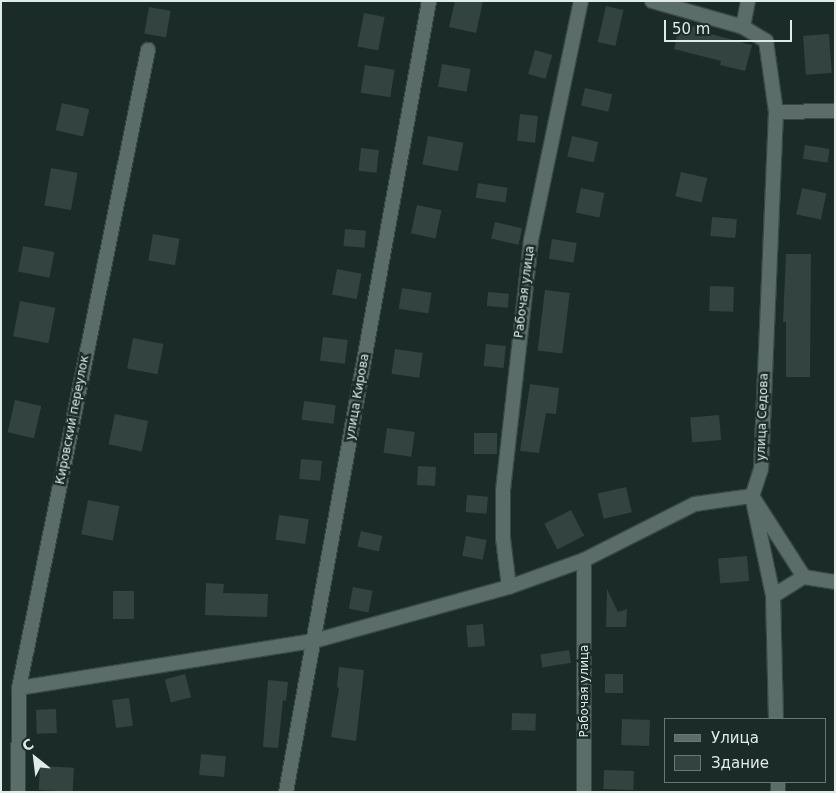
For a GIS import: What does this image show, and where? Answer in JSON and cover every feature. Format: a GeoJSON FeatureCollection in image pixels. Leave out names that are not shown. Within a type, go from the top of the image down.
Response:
{"type":"FeatureCollection","features":[{"type":"Feature","properties":{"kind":"street","name":"улица Кирова"},"geometry":{"type":"LineString","coordinates":[[286,792],[429,1]]}},
{"type":"Feature","properties":{"kind":"street","name":"Рабочая улица"},"geometry":{"type":"LineString","coordinates":[[509,588],[503,538],[502,490],[531,240],[581,1]]}},
{"type":"Feature","properties":{"kind":"street"},"geometry":{"type":"LineString","coordinates":[[652,1],[742,27],[748,1]]}},
{"type":"Feature","properties":{"kind":"street","name":"улица Седова"},"geometry":{"type":"LineString","coordinates":[[742,27],[766,41],[776,112],[761,469],[752,496]]}},
{"type":"Feature","properties":{"kind":"street","name":"Кировский переулок"},"geometry":{"type":"LineString","coordinates":[[18,792],[19,688],[148,50]]}},
{"type":"Feature","properties":{"kind":"street"},"geometry":{"type":"LineString","coordinates":[[776,112],[835,110]]}},
{"type":"Feature","properties":{"kind":"street"},"geometry":{"type":"LineString","coordinates":[[19,688],[314,641],[509,588],[584,560],[695,504],[752,496]]}},
{"type":"Feature","properties":{"kind":"street"},"geometry":{"type":"LineString","coordinates":[[752,496],[804,577]]}},
{"type":"Feature","properties":{"kind":"street"},"geometry":{"type":"LineString","coordinates":[[752,496],[773,596],[776,718]]}},
{"type":"Feature","properties":{"kind":"street","name":"Рабочая улица"},"geometry":{"type":"LineString","coordinates":[[584,560],[584,792]]}},
{"type":"Feature","properties":{"kind":"street"},"geometry":{"type":"LineString","coordinates":[[773,596],[804,577],[835,582]]}},
{"type":"Feature","properties":{"kind":"building"},"geometry":{"type":"Polygon","coordinates":[[[455,1],[483,1],[476,33],[449,27],[455,1]]]}},
{"type":"Feature","properties":{"kind":"building"},"geometry":{"type":"Polygon","coordinates":[[[606,6],[624,10],[615,46],[598,42],[606,6]]]}},
{"type":"Feature","properties":{"kind":"building"},"geometry":{"type":"Polygon","coordinates":[[[149,7],[171,11],[166,37],[144,34],[149,7]]]}},
{"type":"Feature","properties":{"kind":"building"},"geometry":{"type":"Polygon","coordinates":[[[364,13],[385,17],[378,50],[358,46],[364,13]]]}},
{"type":"Feature","properties":{"kind":"building"},"geometry":{"type":"Polygon","coordinates":[[[680,23],[708,30],[707,33],[752,45],[745,71],[720,65],[721,61],[674,49],[680,23]]]}},
{"type":"Feature","properties":{"kind":"building"},"geometry":{"type":"Polygon","coordinates":[[[829,34],[832,73],[806,75],[803,36],[829,34]]]}},
{"type":"Feature","properties":{"kind":"building"},"geometry":{"type":"Polygon","coordinates":[[[535,50],[552,55],[545,79],[528,74],[535,50]]]}},
{"type":"Feature","properties":{"kind":"building"},"geometry":{"type":"Polygon","coordinates":[[[442,64],[471,69],[467,92],[438,87],[442,64]]]}},
{"type":"Feature","properties":{"kind":"building"},"geometry":{"type":"Polygon","coordinates":[[[365,65],[395,70],[390,97],[361,93],[365,65]]]}},
{"type":"Feature","properties":{"kind":"building"},"geometry":{"type":"Polygon","coordinates":[[[585,88],[612,94],[608,112],[581,106],[585,88]]]}},
{"type":"Feature","properties":{"kind":"building"},"geometry":{"type":"Polygon","coordinates":[[[62,103],[89,109],[83,137],[56,130],[62,103]]]}},
{"type":"Feature","properties":{"kind":"building"},"geometry":{"type":"Polygon","coordinates":[[[520,114],[538,116],[535,143],[517,141],[520,114]]]}},
{"type":"Feature","properties":{"kind":"building"},"geometry":{"type":"Polygon","coordinates":[[[428,136],[463,143],[458,171],[422,164],[428,136]]]}},
{"type":"Feature","properties":{"kind":"building"},"geometry":{"type":"Polygon","coordinates":[[[572,136],[598,142],[594,163],[567,156],[572,136]]]}},
{"type":"Feature","properties":{"kind":"building"},"geometry":{"type":"Polygon","coordinates":[[[805,145],[830,149],[828,163],[803,159],[805,145]]]}},
{"type":"Feature","properties":{"kind":"building"},"geometry":{"type":"Polygon","coordinates":[[[361,148],[379,150],[376,173],[359,171],[361,148]]]}},
{"type":"Feature","properties":{"kind":"building"},"geometry":{"type":"Polygon","coordinates":[[[51,168],[78,173],[71,210],[44,205],[51,168]]]}},
{"type":"Feature","properties":{"kind":"building"},"geometry":{"type":"Polygon","coordinates":[[[681,172],[707,178],[702,202],[675,196],[681,172]]]}},
{"type":"Feature","properties":{"kind":"building"},"geometry":{"type":"Polygon","coordinates":[[[478,183],[508,188],[505,203],[476,198],[478,183]]]}},
{"type":"Feature","properties":{"kind":"building"},"geometry":{"type":"Polygon","coordinates":[[[581,188],[604,193],[599,217],[576,212],[581,188]]]}},
{"type":"Feature","properties":{"kind":"building"},"geometry":{"type":"Polygon","coordinates":[[[802,188],[826,193],[821,220],[796,214],[802,188]]]}},
{"type":"Feature","properties":{"kind":"building"},"geometry":{"type":"Polygon","coordinates":[[[417,205],[441,210],[435,239],[411,233],[417,205]]]}},
{"type":"Feature","properties":{"kind":"building"},"geometry":{"type":"Polygon","coordinates":[[[712,217],[737,219],[735,238],[710,236],[712,217]]]}},
{"type":"Feature","properties":{"kind":"building"},"geometry":{"type":"Polygon","coordinates":[[[495,222],[522,228],[518,245],[491,239],[495,222]]]}},
{"type":"Feature","properties":{"kind":"building"},"geometry":{"type":"Polygon","coordinates":[[[345,229],[366,231],[364,248],[344,246],[345,229]]]}},
{"type":"Feature","properties":{"kind":"building"},"geometry":{"type":"Polygon","coordinates":[[[153,234],[180,239],[175,265],[148,261],[153,234]]]}},
{"type":"Feature","properties":{"kind":"building"},"geometry":{"type":"Polygon","coordinates":[[[552,239],[577,243],[574,263],[549,259],[552,239]]]}},
{"type":"Feature","properties":{"kind":"building"},"geometry":{"type":"Polygon","coordinates":[[[23,246],[54,252],[49,278],[18,272],[23,246]]]}},
{"type":"Feature","properties":{"kind":"building"},"geometry":{"type":"Polygon","coordinates":[[[786,254],[811,254],[810,377],[786,377],[786,322],[783,322],[786,254]]]}},
{"type":"Feature","properties":{"kind":"building"},"geometry":{"type":"Polygon","coordinates":[[[337,269],[362,274],[357,299],[332,295],[337,269]]]}},
{"type":"Feature","properties":{"kind":"building"},"geometry":{"type":"Polygon","coordinates":[[[710,286],[734,287],[733,312],[709,311],[710,286]]]}},
{"type":"Feature","properties":{"kind":"building"},"geometry":{"type":"Polygon","coordinates":[[[402,288],[432,293],[428,313],[399,309],[402,288]]]}},
{"type":"Feature","properties":{"kind":"building"},"geometry":{"type":"Polygon","coordinates":[[[545,290],[570,293],[562,354],[538,351],[545,290]]]}},
{"type":"Feature","properties":{"kind":"building"},"geometry":{"type":"Polygon","coordinates":[[[488,292],[509,294],[508,308],[487,306],[488,292]]]}},
{"type":"Feature","properties":{"kind":"building"},"geometry":{"type":"Polygon","coordinates":[[[20,301],[55,308],[48,343],[13,336],[20,301]]]}},
{"type":"Feature","properties":{"kind":"building"},"geometry":{"type":"Polygon","coordinates":[[[323,337],[348,340],[345,364],[320,361],[323,337]]]}},
{"type":"Feature","properties":{"kind":"building"},"geometry":{"type":"Polygon","coordinates":[[[133,338],[163,344],[158,374],[127,368],[133,338]]]}},
{"type":"Feature","properties":{"kind":"building"},"geometry":{"type":"Polygon","coordinates":[[[486,344],[506,346],[504,368],[484,366],[486,344]]]}},
{"type":"Feature","properties":{"kind":"building"},"geometry":{"type":"Polygon","coordinates":[[[395,349],[423,353],[419,378],[392,374],[395,349]]]}},
{"type":"Feature","properties":{"kind":"building"},"geometry":{"type":"Polygon","coordinates":[[[530,384],[559,388],[556,414],[546,413],[539,453],[520,451],[530,384]]]}},
{"type":"Feature","properties":{"kind":"building"},"geometry":{"type":"Polygon","coordinates":[[[15,400],[41,406],[34,438],[8,432],[15,400]]]}},
{"type":"Feature","properties":{"kind":"building"},"geometry":{"type":"Polygon","coordinates":[[[304,401],[336,405],[333,424],[302,420],[304,401]]]}},
{"type":"Feature","properties":{"kind":"building"},"geometry":{"type":"Polygon","coordinates":[[[115,414],[148,421],[142,451],[109,444],[115,414]]]}},
{"type":"Feature","properties":{"kind":"building"},"geometry":{"type":"Polygon","coordinates":[[[719,415],[721,440],[692,442],[690,418],[719,415]]]}},
{"type":"Feature","properties":{"kind":"building"},"geometry":{"type":"Polygon","coordinates":[[[387,428],[415,432],[411,457],[384,453],[387,428]]]}},
{"type":"Feature","properties":{"kind":"building"},"geometry":{"type":"Polygon","coordinates":[[[474,433],[497,433],[497,454],[474,454],[474,433]]]}},
{"type":"Feature","properties":{"kind":"building"},"geometry":{"type":"Polygon","coordinates":[[[301,459],[322,461],[320,481],[299,479],[301,459]]]}},
{"type":"Feature","properties":{"kind":"building"},"geometry":{"type":"Polygon","coordinates":[[[418,466],[436,467],[435,486],[417,485],[418,466]]]}},
{"type":"Feature","properties":{"kind":"building"},"geometry":{"type":"Polygon","coordinates":[[[626,487],[632,512],[604,519],[598,494],[626,487]]]}},
{"type":"Feature","properties":{"kind":"building"},"geometry":{"type":"Polygon","coordinates":[[[467,495],[488,497],[486,514],[466,512],[467,495]]]}},
{"type":"Feature","properties":{"kind":"building"},"geometry":{"type":"Polygon","coordinates":[[[88,500],[119,506],[113,540],[81,534],[88,500]]]}},
{"type":"Feature","properties":{"kind":"building"},"geometry":{"type":"Polygon","coordinates":[[[571,510],[584,536],[557,549],[544,524],[571,510]]]}},
{"type":"Feature","properties":{"kind":"building"},"geometry":{"type":"Polygon","coordinates":[[[279,515],[309,519],[305,544],[276,540],[279,515]]]}},
{"type":"Feature","properties":{"kind":"building"},"geometry":{"type":"Polygon","coordinates":[[[361,531],[382,536],[379,552],[357,547],[361,531]]]}},
{"type":"Feature","properties":{"kind":"building"},"geometry":{"type":"Polygon","coordinates":[[[466,536],[487,540],[483,560],[462,556],[466,536]]]}},
{"type":"Feature","properties":{"kind":"building"},"geometry":{"type":"Polygon","coordinates":[[[747,556],[749,581],[720,583],[718,559],[747,556]]]}},
{"type":"Feature","properties":{"kind":"building"},"geometry":{"type":"Polygon","coordinates":[[[206,583],[224,584],[223,593],[268,594],[267,617],[205,615],[206,583]]]}},
{"type":"Feature","properties":{"kind":"building"},"geometry":{"type":"Polygon","coordinates":[[[353,587],[373,591],[368,612],[349,609],[353,587]]]}},
{"type":"Feature","properties":{"kind":"building"},"geometry":{"type":"Polygon","coordinates":[[[607,589],[618,612],[627,609],[626,627],[606,627],[607,589]]]}},
{"type":"Feature","properties":{"kind":"building"},"geometry":{"type":"Polygon","coordinates":[[[113,591],[134,591],[134,619],[113,619],[113,591]]]}},
{"type":"Feature","properties":{"kind":"building"},"geometry":{"type":"Polygon","coordinates":[[[483,624],[485,646],[468,647],[466,625],[483,624]]]}},
{"type":"Feature","properties":{"kind":"building"},"geometry":{"type":"Polygon","coordinates":[[[569,650],[571,663],[542,667],[540,655],[569,650]]]}},
{"type":"Feature","properties":{"kind":"building"},"geometry":{"type":"Polygon","coordinates":[[[339,667],[364,670],[356,741],[331,737],[339,688],[337,687],[339,667]]]}},
{"type":"Feature","properties":{"kind":"building"},"geometry":{"type":"Polygon","coordinates":[[[185,674],[191,697],[171,703],[165,679],[185,674]]]}},
{"type":"Feature","properties":{"kind":"building"},"geometry":{"type":"Polygon","coordinates":[[[605,674],[623,674],[623,693],[605,693],[605,674]]]}},
{"type":"Feature","properties":{"kind":"building"},"geometry":{"type":"Polygon","coordinates":[[[268,680],[288,682],[286,701],[283,700],[278,748],[263,747],[268,680]]]}},
{"type":"Feature","properties":{"kind":"building"},"geometry":{"type":"Polygon","coordinates":[[[129,698],[133,726],[116,728],[112,700],[129,698]]]}},
{"type":"Feature","properties":{"kind":"building"},"geometry":{"type":"Polygon","coordinates":[[[56,709],[57,733],[37,734],[36,710],[56,709]]]}},
{"type":"Feature","properties":{"kind":"building"},"geometry":{"type":"Polygon","coordinates":[[[512,713],[536,714],[535,731],[511,730],[512,713]]]}},
{"type":"Feature","properties":{"kind":"building"},"geometry":{"type":"Polygon","coordinates":[[[622,719],[650,720],[649,746],[621,745],[622,719]]]}},
{"type":"Feature","properties":{"kind":"building"},"geometry":{"type":"Polygon","coordinates":[[[201,754],[226,756],[224,777],[199,775],[201,754]]]}},
{"type":"Feature","properties":{"kind":"building"},"geometry":{"type":"Polygon","coordinates":[[[40,766],[74,768],[73,792],[39,790],[40,766]]]}},
{"type":"Feature","properties":{"kind":"building"},"geometry":{"type":"Polygon","coordinates":[[[604,770],[634,771],[633,790],[603,789],[604,770]]]}}]}
